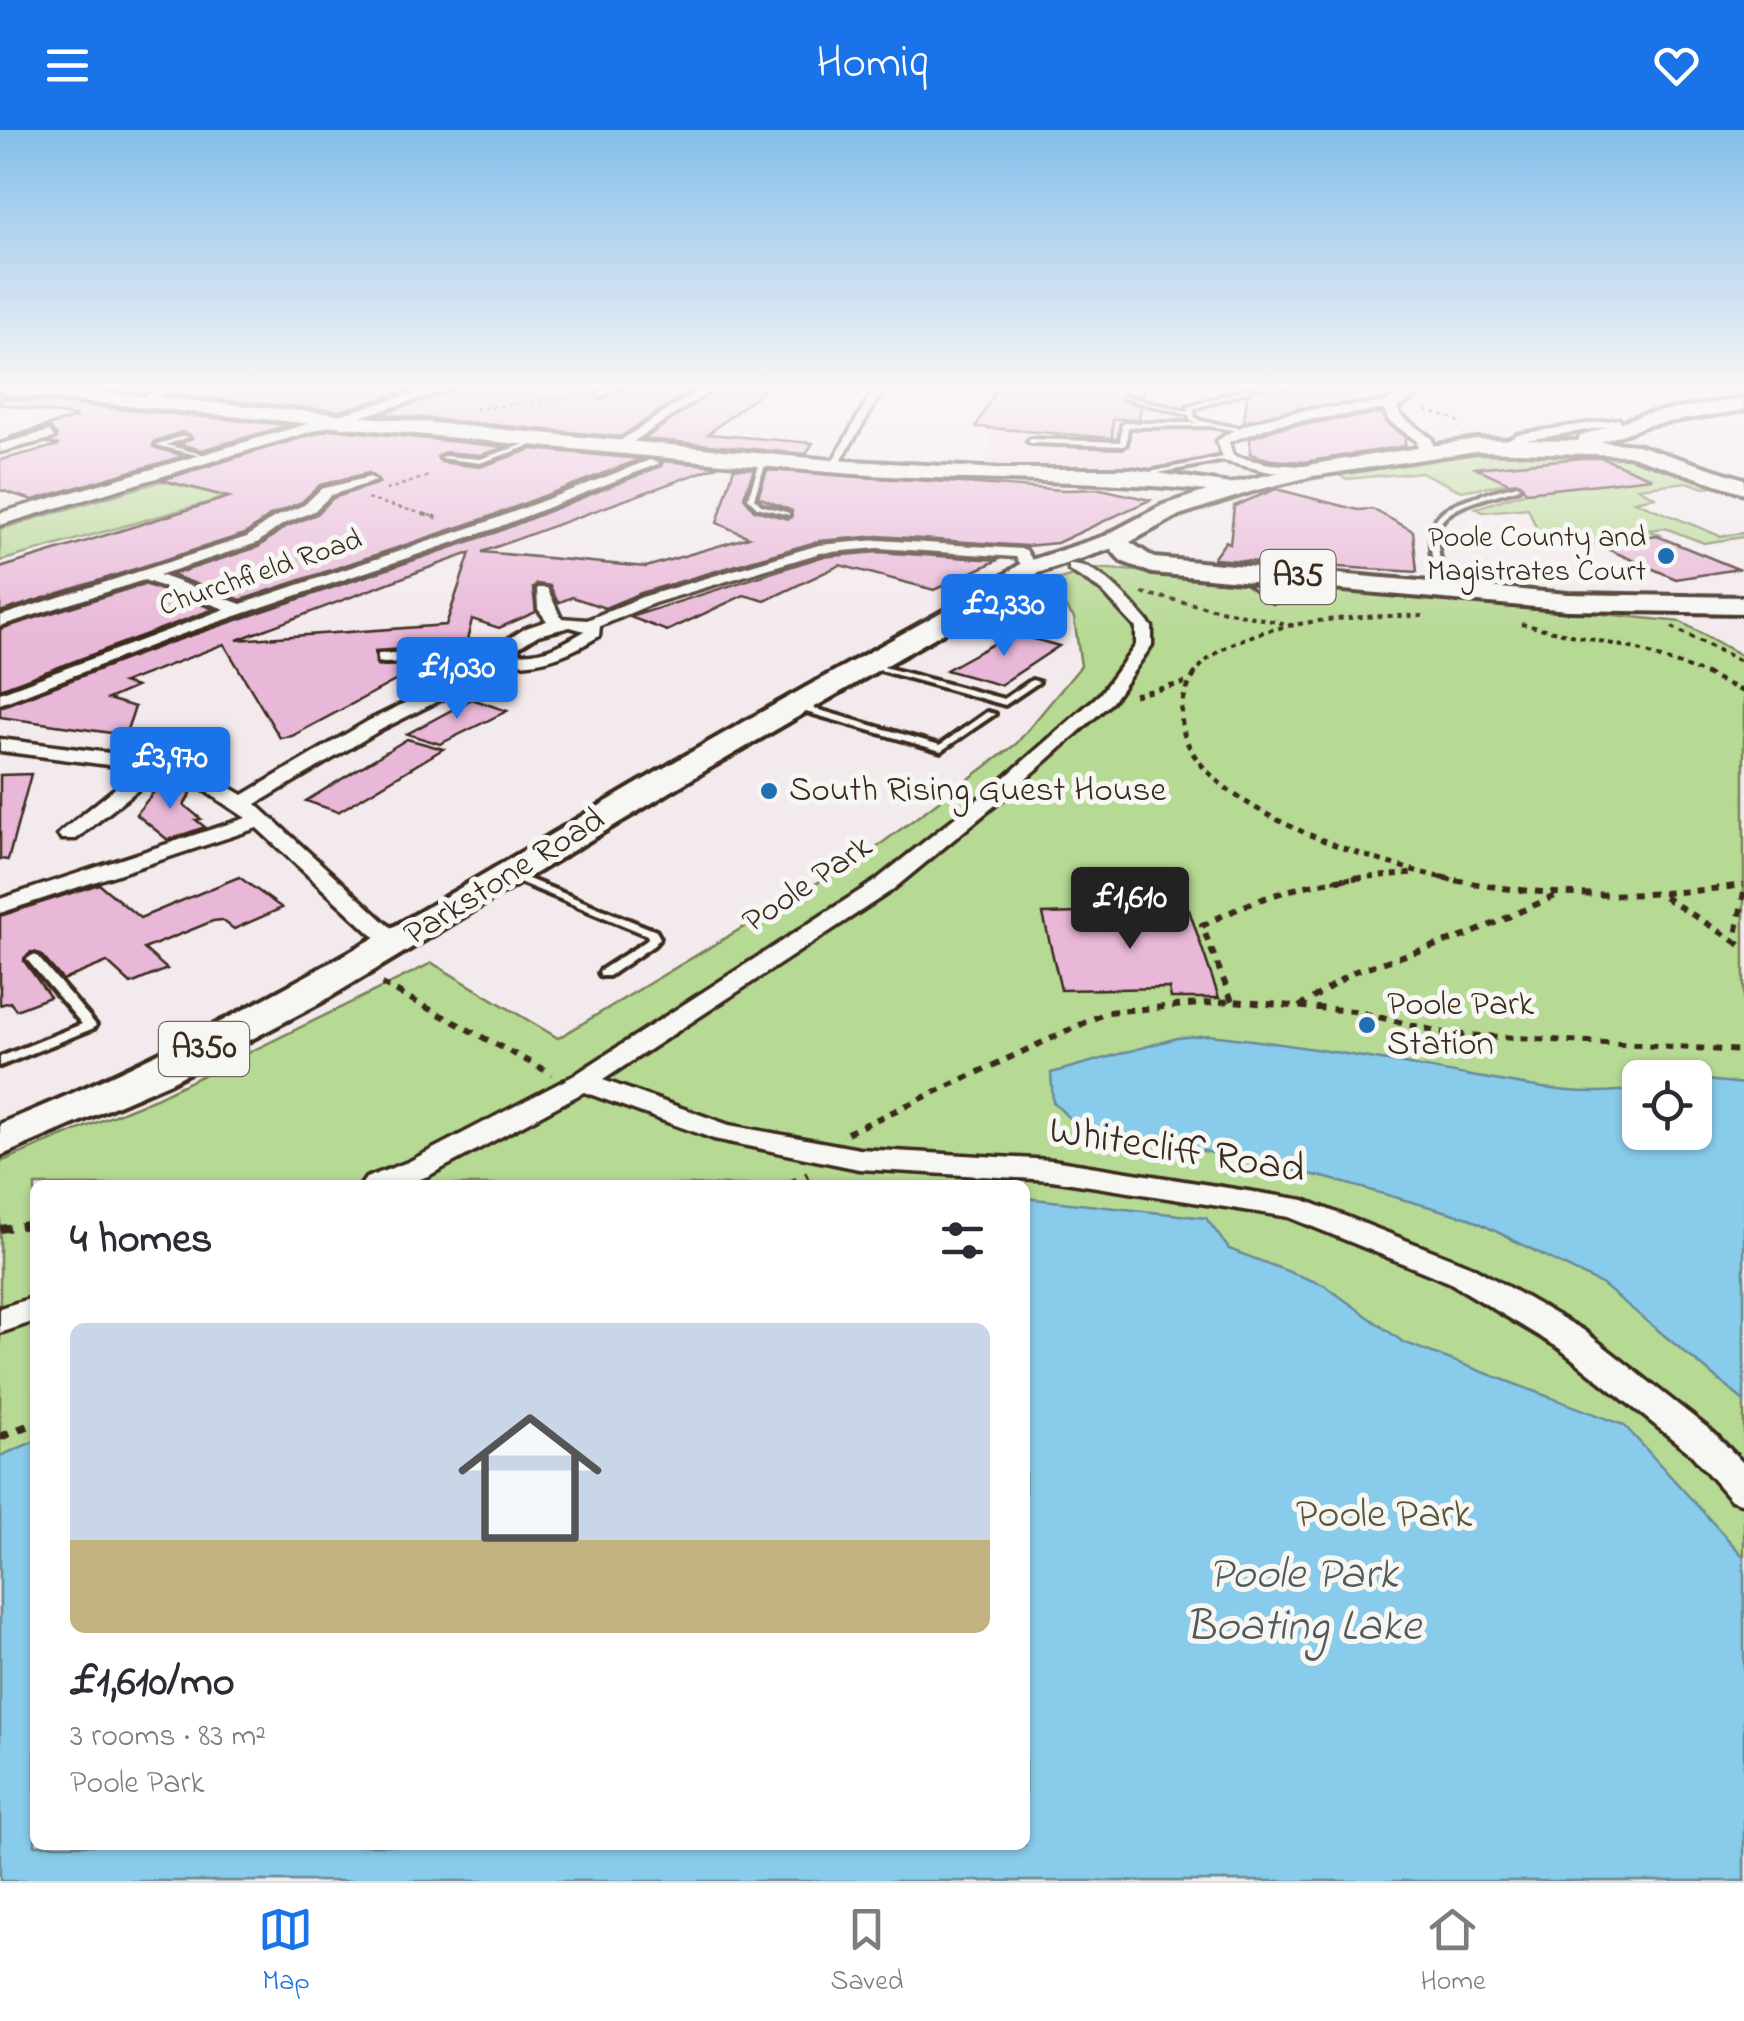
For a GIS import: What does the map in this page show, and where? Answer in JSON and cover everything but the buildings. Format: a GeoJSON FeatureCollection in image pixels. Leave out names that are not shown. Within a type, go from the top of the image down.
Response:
{"type":"FeatureCollection","features":[{"type":"Feature","properties":{"kind":"highway"},"geometry":{"type":"LineString","coordinates":[[912,471],[1002,476],[1131,476],[1207,486],[1246,486]]}},
{"type":"Feature","properties":{"kind":"highway","name":"Parkstone Road"},"geometry":{"type":"LineString","coordinates":[[1133,553],[1171,510],[1310,471]]}},
{"type":"Feature","properties":{"kind":"highway","name":"Parkstone Road"},"geometry":{"type":"LineString","coordinates":[[1701,471],[1744,486]]}},
{"type":"Feature","properties":{"kind":"highway"},"geometry":{"type":"LineString","coordinates":[[1131,476],[1177,492],[1179,504],[1171,510]]}},
{"type":"Feature","properties":{"kind":"highway","name":"A35"},"geometry":{"type":"LineString","coordinates":[[1133,553],[1444,589],[1649,606],[1744,605]]}},
{"type":"Feature","properties":{"kind":"main road"},"geometry":{"type":"LineString","coordinates":[[0,519],[167,471]]}},
{"type":"Feature","properties":{"kind":"main road","name":"Parkstone Road"},"geometry":{"type":"LineString","coordinates":[[997,591],[1025,560],[1133,553]]}},
{"type":"Feature","properties":{"kind":"main road","name":"Parkstone Road"},"geometry":{"type":"LineString","coordinates":[[0,1141],[116,1094],[326,986],[792,706],[997,591],[1133,553]]}},
{"type":"Feature","properties":{"kind":"street","name":"Churchfield Road"},"geometry":{"type":"LineString","coordinates":[[0,699],[241,609],[573,497],[638,471]]}},
{"type":"Feature","properties":{"kind":"street"},"geometry":{"type":"LineString","coordinates":[[310,508],[326,492],[370,481]]}},
{"type":"Feature","properties":{"kind":"street"},"geometry":{"type":"LineString","coordinates":[[0,622],[48,603],[252,540],[278,521],[310,508],[335,507]]}},
{"type":"Feature","properties":{"kind":"street"},"geometry":{"type":"LineString","coordinates":[[242,803],[504,656],[535,630],[557,623],[590,624],[648,600],[819,549],[878,544],[1025,560]]}},
{"type":"Feature","properties":{"kind":"street","name":"Poole Park"},"geometry":{"type":"LineString","coordinates":[[389,1180],[418,1169],[582,1082],[883,886],[1009,784],[1100,703],[1144,645],[1144,627],[1106,588],[1074,568]]}},
{"type":"Feature","properties":{"kind":"street"},"geometry":{"type":"LineString","coordinates":[[145,575],[241,609]]}},
{"type":"Feature","properties":{"kind":"street"},"geometry":{"type":"LineString","coordinates":[[542,591],[546,609],[557,623]]}},
{"type":"Feature","properties":{"kind":"street"},"geometry":{"type":"LineString","coordinates":[[384,658],[535,658],[565,650],[593,634],[590,624]]}},
{"type":"Feature","properties":{"kind":"street"},"geometry":{"type":"LineString","coordinates":[[0,745],[156,765],[193,774],[242,803],[380,930],[400,943]]}},
{"type":"Feature","properties":{"kind":"street"},"geometry":{"type":"LineString","coordinates":[[69,835],[156,765]]}},
{"type":"Feature","properties":{"kind":"street"},"geometry":{"type":"LineString","coordinates":[[0,906],[258,821]]}},
{"type":"Feature","properties":{"kind":"street","name":"Whitecliff Road"},"geometry":{"type":"LineString","coordinates":[[582,1082],[724,1132],[859,1159],[1052,1170],[1294,1207],[1460,1274],[1571,1339],[1702,1443],[1744,1489]]}},
{"type":"Feature","properties":{"kind":"street"},"geometry":{"type":"LineString","coordinates":[[0,1321],[30,1310]]}},
{"type":"Feature","properties":{"kind":"lane"},"geometry":{"type":"LineString","coordinates":[[760,471],[750,498],[759,506],[786,514]]}},
{"type":"Feature","properties":{"kind":"lane"},"geometry":{"type":"LineString","coordinates":[[1131,476],[1159,471]]}},
{"type":"Feature","properties":{"kind":"lane"},"geometry":{"type":"LineString","coordinates":[[1444,589],[1432,544],[1434,523],[1443,512],[1517,488]]}},
{"type":"Feature","properties":{"kind":"lane"},"geometry":{"type":"LineString","coordinates":[[866,663],[1005,702],[1035,682]]}},
{"type":"Feature","properties":{"kind":"lane"},"geometry":{"type":"LineString","coordinates":[[792,706],[941,748],[990,714]]}},
{"type":"Feature","properties":{"kind":"lane"},"geometry":{"type":"LineString","coordinates":[[511,874],[652,934],[650,943],[605,973]]}},
{"type":"Feature","properties":{"kind":"lane"},"geometry":{"type":"LineString","coordinates":[[0,1062],[90,1025],[33,959]]}},
{"type":"Feature","properties":{"kind":"path"},"geometry":{"type":"LineString","coordinates":[[432,474],[366,498],[478,529]]}},
{"type":"Feature","properties":{"kind":"path"},"geometry":{"type":"LineString","coordinates":[[1106,588],[1183,600],[1296,626]]}},
{"type":"Feature","properties":{"kind":"path"},"geometry":{"type":"LineString","coordinates":[[1649,606],[1658,620],[1744,663]]}},
{"type":"Feature","properties":{"kind":"path"},"geometry":{"type":"LineString","coordinates":[[1433,616],[1352,618],[1296,626],[1228,648],[1204,664],[1187,683],[1179,704],[1181,728],[1194,753],[1218,779],[1254,806],[1300,831],[1356,854],[1422,873],[1556,895],[1663,896],[1744,888],[1735,942]]}},
{"type":"Feature","properties":{"kind":"path"},"geometry":{"type":"LineString","coordinates":[[1505,622],[1617,644],[1673,661],[1744,692]]}},
{"type":"Feature","properties":{"kind":"path"},"geometry":{"type":"LineString","coordinates":[[1100,703],[1187,683]]}},
{"type":"Feature","properties":{"kind":"path"},"geometry":{"type":"LineString","coordinates":[[1232,1001],[1202,926],[1243,904],[1314,882],[1422,873]]}},
{"type":"Feature","properties":{"kind":"path"},"geometry":{"type":"LineString","coordinates":[[1298,1006],[1324,982],[1379,960],[1454,941],[1556,895]]}},
{"type":"Feature","properties":{"kind":"path"},"geometry":{"type":"LineString","coordinates":[[1663,896],[1744,948]]}},
{"type":"Feature","properties":{"kind":"path"},"geometry":{"type":"LineString","coordinates":[[368,976],[555,1076],[582,1082]]}},
{"type":"Feature","properties":{"kind":"path"},"geometry":{"type":"LineString","coordinates":[[799,1180],[810,1175],[824,1152],[855,1126],[1108,1012],[1232,1001],[1354,1010],[1448,1034],[1744,1051]]}},
{"type":"Feature","properties":{"kind":"path"},"geometry":{"type":"LineString","coordinates":[[0,1229],[30,1225]]}},
{"type":"Feature","properties":{"kind":"path"},"geometry":{"type":"LineString","coordinates":[[0,1437],[30,1425]]}},
{"type":"Feature","properties":{"kind":"shaded area"},"geometry":{"type":"Polygon","coordinates":[[[981,471],[1159,471],[1131,476],[979,475],[981,471]]]}},
{"type":"Feature","properties":{"kind":"green space"},"geometry":{"type":"Polygon","coordinates":[[[1356,471],[1486,471],[1509,483],[1461,491],[1421,472],[1347,479],[1336,474],[1356,471]]]}},
{"type":"Feature","properties":{"kind":"green space"},"geometry":{"type":"Polygon","coordinates":[[[1632,471],[1680,471],[1721,486],[1704,488],[1687,482],[1638,488],[1655,497],[1634,501],[1720,536],[1744,533],[1744,537],[1704,543],[1665,528],[1649,530],[1660,535],[1631,540],[1569,544],[1540,537],[1528,508],[1483,512],[1476,508],[1526,492],[1650,478],[1632,471]]]}},
{"type":"Feature","properties":{"kind":"green space"},"geometry":{"type":"Polygon","coordinates":[[[162,481],[227,497],[0,561],[0,529],[162,481]]]}},
{"type":"Feature","properties":{"kind":"green space","name":"Poole Park"},"geometry":{"type":"Polygon","coordinates":[[[1096,568],[1324,585],[1681,622],[1744,657],[1744,1881],[0,1881],[0,1162],[156,1098],[432,963],[558,1038],[874,849],[1016,744],[1081,666],[1074,618],[1047,583],[1096,568]]]}},
{"type":"Feature","properties":{"kind":"water"},"geometry":{"type":"Polygon","coordinates":[[[1209,1035],[1553,1089],[1622,1090],[1622,1150],[1712,1150],[1712,1081],[1744,1084],[1744,1401],[1603,1285],[1469,1218],[1323,1177],[1074,1123],[1053,1102],[1051,1073],[1177,1038],[1209,1035]]]}},
{"type":"Feature","properties":{"kind":"water","name":"Poole Park Boating Lake"},"geometry":{"type":"Polygon","coordinates":[[[1030,1199],[1206,1218],[1229,1249],[1324,1285],[1403,1342],[1624,1425],[1744,1557],[1744,1881],[0,1881],[0,1456],[30,1443],[30,1850],[1030,1850],[1030,1199]]]}},
{"type":"Feature","properties":{"kind":"place","name":"Poole County and Magistrates Court"},"geometry":{"type":"Point","coordinates":[1666,556]}},
{"type":"Feature","properties":{"kind":"place","name":"South Rising Guest House"},"geometry":{"type":"Point","coordinates":[769,791]}},
{"type":"Feature","properties":{"kind":"place","name":"Poole Park Station"},"geometry":{"type":"Point","coordinates":[1367,1025]}}]}
